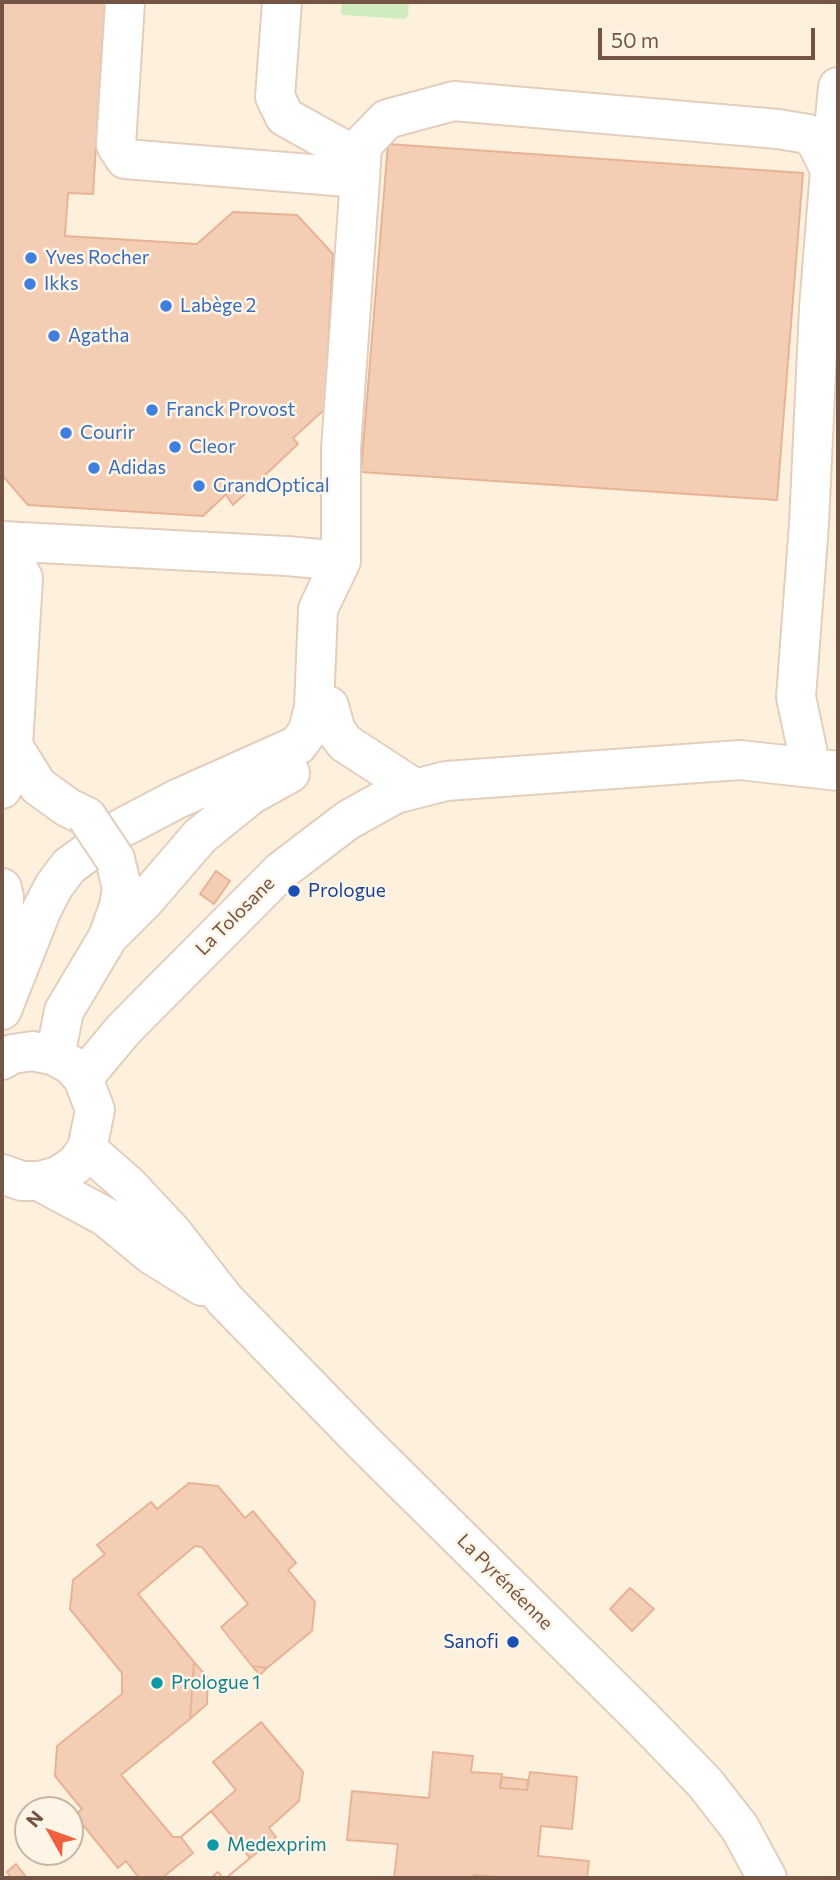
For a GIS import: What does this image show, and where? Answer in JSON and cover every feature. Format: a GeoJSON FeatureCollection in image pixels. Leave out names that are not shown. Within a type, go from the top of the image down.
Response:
{"type":"FeatureCollection","features":[{"type":"Feature","properties":{"kind":"street"},"geometry":{"type":"LineString","coordinates":[[125,2],[116,145],[125,159],[360,178]]}},
{"type":"Feature","properties":{"kind":"street"},"geometry":{"type":"LineString","coordinates":[[282,2],[275,97],[285,117],[341,148],[360,178]]}},
{"type":"Feature","properties":{"kind":"street"},"geometry":{"type":"LineString","coordinates":[[740,760],[823,751],[796,697],[806,572],[819,308],[838,87]]}},
{"type":"Feature","properties":{"kind":"street"},"geometry":{"type":"LineString","coordinates":[[108,937],[145,900],[200,836],[252,794],[301,767],[319,747],[329,706],[341,561],[341,449],[362,145],[387,119],[454,101],[795,131],[808,134],[817,143],[830,170]]}},
{"type":"Feature","properties":{"kind":"street"},"geometry":{"type":"LineString","coordinates":[[2,541],[341,561]]}},
{"type":"Feature","properties":{"kind":"street"},"geometry":{"type":"LineString","coordinates":[[23,578],[37,559],[57,544]]}},
{"type":"Feature","properties":{"kind":"street"},"geometry":{"type":"LineString","coordinates":[[2,546],[12,557],[23,578],[13,746],[2,789]]}},
{"type":"Feature","properties":{"kind":"street"},"geometry":{"type":"LineString","coordinates":[[4,985],[41,909],[69,866],[118,830],[177,799],[298,745],[308,731],[314,707],[318,609],[341,561]]}},
{"type":"Feature","properties":{"kind":"street"},"geometry":{"type":"LineString","coordinates":[[329,706],[336,731],[345,743],[414,788]]}},
{"type":"Feature","properties":{"kind":"street"},"geometry":{"type":"LineString","coordinates":[[2,1174],[22,1181],[38,1181],[58,1176],[75,1165],[87,1149],[95,1110],[69,1067],[64,1011],[108,937],[122,888],[116,859],[87,817],[67,807],[38,786],[13,746]]}},
{"type":"Feature","properties":{"kind":"street"},"geometry":{"type":"LineString","coordinates":[[740,760],[838,771]]}},
{"type":"Feature","properties":{"kind":"street","name":"La Tolosane"},"geometry":{"type":"LineString","coordinates":[[69,1067],[124,1028],[281,871],[372,805],[414,788],[466,779],[740,760]]}},
{"type":"Feature","properties":{"kind":"street"},"geometry":{"type":"LineString","coordinates":[[2,888],[4,985]]}},
{"type":"Feature","properties":{"kind":"street"},"geometry":{"type":"LineString","coordinates":[[2,1060],[12,1054],[33,1051],[69,1067]]}},
{"type":"Feature","properties":{"kind":"street"},"geometry":{"type":"LineString","coordinates":[[87,1149],[128,1185],[172,1232],[225,1300]]}},
{"type":"Feature","properties":{"kind":"street"},"geometry":{"type":"LineString","coordinates":[[38,1181],[106,1217],[152,1255],[225,1300]]}},
{"type":"Feature","properties":{"kind":"street","name":"La Pyrénéenne"},"geometry":{"type":"LineString","coordinates":[[225,1300],[365,1444],[705,1783],[740,1828],[768,1878]]}},
{"type":"Feature","properties":{"kind":"green space"},"geometry":{"type":"Polygon","coordinates":[[[342,2],[409,2],[408,16],[404,19],[343,15],[342,2]]]}},
{"type":"Feature","properties":{"kind":"building","name":"Labège 2"},"geometry":{"type":"Polygon","coordinates":[[[2,2],[105,2],[93,194],[68,193],[65,236],[197,244],[233,212],[297,215],[333,254],[325,409],[293,438],[298,444],[245,494],[237,484],[203,516],[28,505],[2,475],[2,2]]]}},
{"type":"Feature","properties":{"kind":"building"},"geometry":{"type":"Polygon","coordinates":[[[388,144],[803,173],[777,500],[361,472],[388,144]]]}},
{"type":"Feature","properties":{"kind":"building"},"geometry":{"type":"Polygon","coordinates":[[[237,484],[245,494],[233,505],[226,495],[237,484]]]}},
{"type":"Feature","properties":{"kind":"building"},"geometry":{"type":"Polygon","coordinates":[[[216,871],[230,881],[214,904],[200,894],[216,871]]]}},
{"type":"Feature","properties":{"kind":"building","name":"Prologue 1"},"geometry":{"type":"Polygon","coordinates":[[[189,1483],[218,1486],[245,1518],[253,1511],[296,1563],[288,1570],[315,1602],[312,1631],[267,1668],[252,1666],[221,1627],[248,1604],[202,1547],[195,1546],[138,1594],[194,1662],[190,1719],[121,1775],[173,1837],[181,1837],[236,1790],[213,1762],[261,1722],[303,1772],[299,1801],[269,1828],[276,1837],[226,1878],[218,1872],[211,1878],[139,1878],[126,1861],[118,1868],[84,1826],[84,1796],[71,1796],[55,1776],[57,1746],[122,1694],[122,1673],[70,1609],[73,1580],[105,1554],[97,1545],[151,1502],[157,1509],[189,1483]]]}},
{"type":"Feature","properties":{"kind":"building"},"geometry":{"type":"Polygon","coordinates":[[[630,1588],[654,1609],[632,1631],[610,1609],[630,1588]]]}},
{"type":"Feature","properties":{"kind":"building"},"geometry":{"type":"Polygon","coordinates":[[[194,1662],[208,1678],[207,1704],[190,1719],[194,1662]]]}},
{"type":"Feature","properties":{"kind":"building"},"geometry":{"type":"Polygon","coordinates":[[[252,1666],[267,1668],[260,1675],[252,1666]]]}},
{"type":"Feature","properties":{"kind":"building"},"geometry":{"type":"Polygon","coordinates":[[[433,1752],[473,1756],[471,1772],[502,1774],[500,1788],[527,1790],[530,1772],[577,1777],[572,1829],[541,1826],[538,1856],[589,1861],[587,1878],[474,1875],[474,1878],[394,1878],[398,1844],[347,1840],[352,1791],[429,1798],[433,1752]]]}},
{"type":"Feature","properties":{"kind":"building"},"geometry":{"type":"Polygon","coordinates":[[[502,1777],[528,1780],[527,1790],[500,1788],[502,1777]]]}},
{"type":"Feature","properties":{"kind":"building","name":"Medexprim"},"geometry":{"type":"Polygon","coordinates":[[[211,1811],[250,1858],[226,1878],[218,1872],[211,1878],[162,1878],[193,1853],[181,1837],[211,1811]]]}},
{"type":"Feature","properties":{"kind":"building"},"geometry":{"type":"Polygon","coordinates":[[[18,1866],[27,1878],[11,1878],[7,1872],[18,1866]]]}},
{"type":"Feature","properties":{"kind":"place","name":"Yves Rocher"},"geometry":{"type":"Point","coordinates":[31,258]}},
{"type":"Feature","properties":{"kind":"place","name":"Ikks"},"geometry":{"type":"Point","coordinates":[30,284]}},
{"type":"Feature","properties":{"kind":"place","name":"Labège 2"},"geometry":{"type":"Point","coordinates":[166,306]}},
{"type":"Feature","properties":{"kind":"place","name":"Agatha"},"geometry":{"type":"Point","coordinates":[54,336]}},
{"type":"Feature","properties":{"kind":"place","name":"Franck Provost"},"geometry":{"type":"Point","coordinates":[152,410]}},
{"type":"Feature","properties":{"kind":"place","name":"Courir"},"geometry":{"type":"Point","coordinates":[66,433]}},
{"type":"Feature","properties":{"kind":"place","name":"Cleor"},"geometry":{"type":"Point","coordinates":[175,447]}},
{"type":"Feature","properties":{"kind":"place","name":"Adidas"},"geometry":{"type":"Point","coordinates":[94,468]}},
{"type":"Feature","properties":{"kind":"place","name":"GrandOptical"},"geometry":{"type":"Point","coordinates":[199,486]}},
{"type":"Feature","properties":{"kind":"place","name":"Prologue"},"geometry":{"type":"Point","coordinates":[294,891]}},
{"type":"Feature","properties":{"kind":"place","name":"Sanofi"},"geometry":{"type":"Point","coordinates":[513,1642]}},
{"type":"Feature","properties":{"kind":"place","name":"Prologue 1"},"geometry":{"type":"Point","coordinates":[157,1683]}},
{"type":"Feature","properties":{"kind":"place","name":"Medexprim"},"geometry":{"type":"Point","coordinates":[213,1845]}}]}
